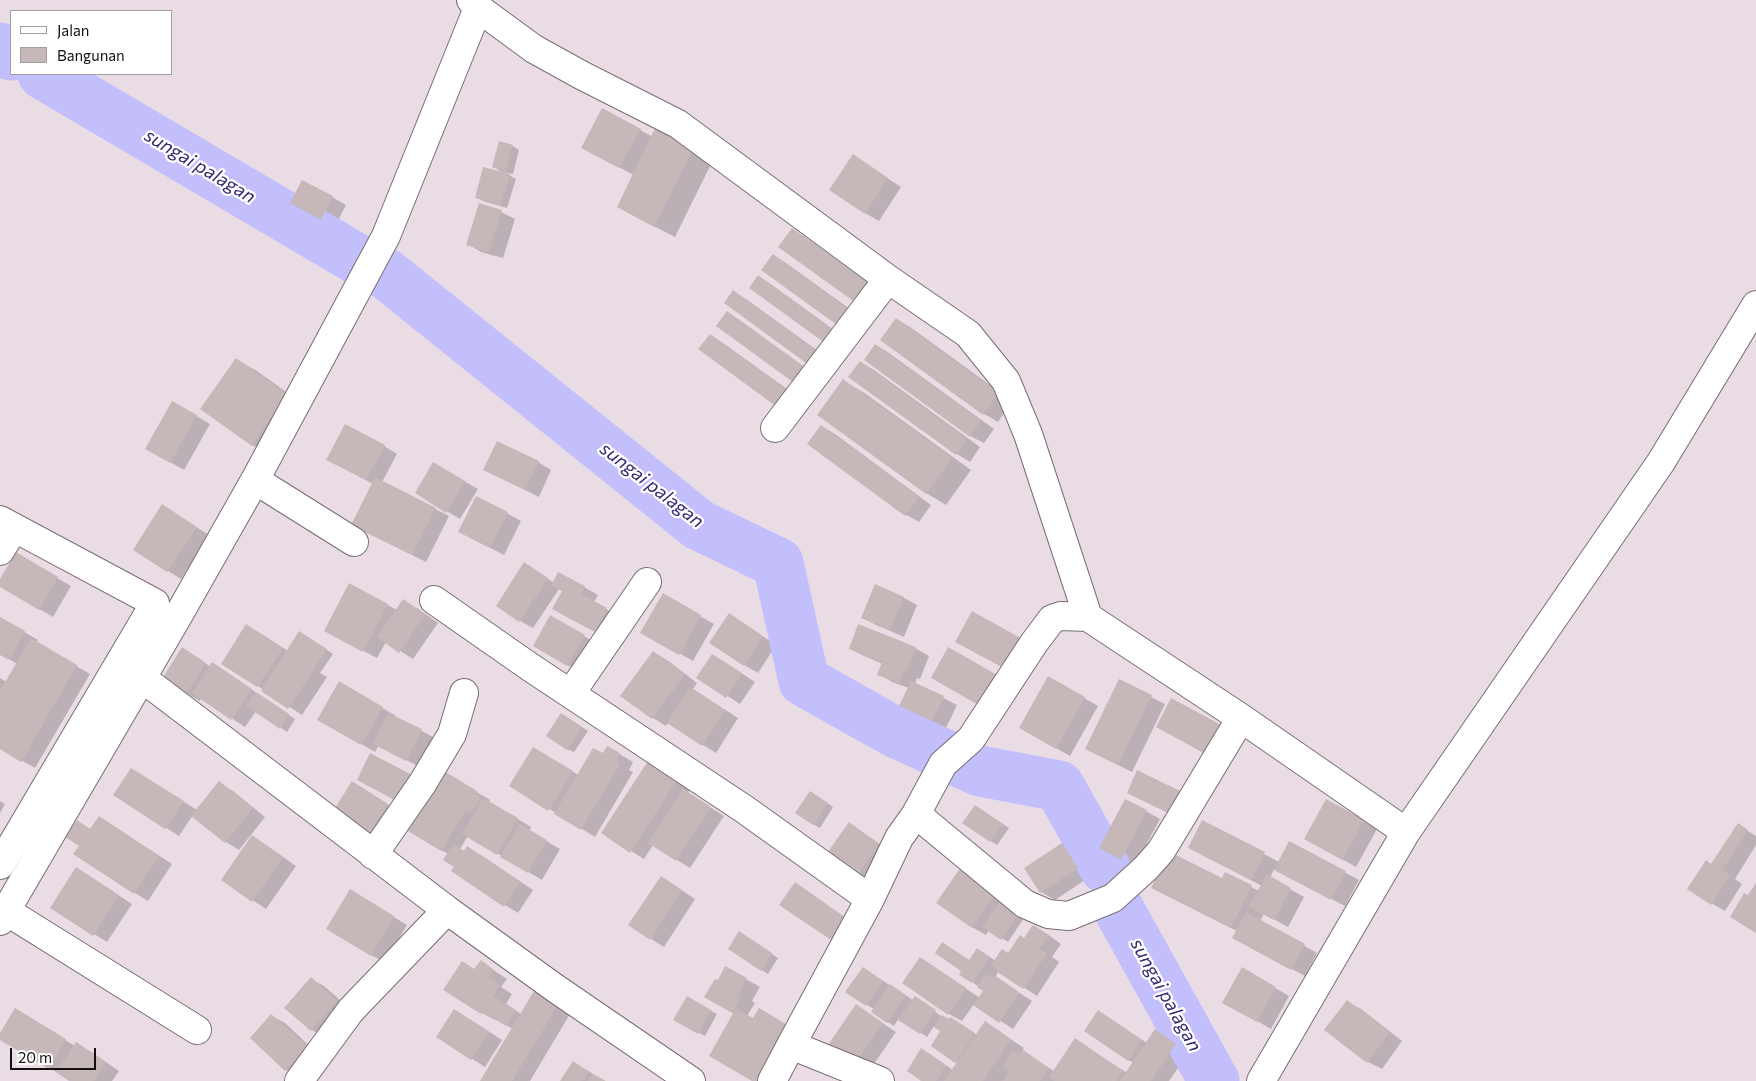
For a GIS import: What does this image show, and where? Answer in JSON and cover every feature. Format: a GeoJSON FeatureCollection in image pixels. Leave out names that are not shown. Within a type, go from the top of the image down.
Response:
{"type":"FeatureCollection","features":[{"type":"Feature","properties":{"kind":"street"},"geometry":{"type":"LineString","coordinates":[[197,1030],[3,916],[255,480],[386,236],[474,4],[534,50],[678,124],[888,279],[968,334],[1006,381],[1028,434],[1088,617]]}},
{"type":"Feature","properties":{"kind":"street"},"geometry":{"type":"LineString","coordinates":[[775,428],[888,279]]}},
{"type":"Feature","properties":{"kind":"street"},"geometry":{"type":"LineString","coordinates":[[1261,1081],[1406,832],[1661,462],[1756,305]]}},
{"type":"Feature","properties":{"kind":"street"},"geometry":{"type":"LineString","coordinates":[[255,480],[354,542]]}},
{"type":"Feature","properties":{"kind":"street"},"geometry":{"type":"LineString","coordinates":[[0,551],[7,524],[155,603],[0,865]]}},
{"type":"Feature","properties":{"kind":"street"},"geometry":{"type":"LineString","coordinates":[[571,693],[647,582]]}},
{"type":"Feature","properties":{"kind":"street"},"geometry":{"type":"LineString","coordinates":[[434,600],[530,667],[744,809],[870,899]]}},
{"type":"Feature","properties":{"kind":"street"},"geometry":{"type":"LineString","coordinates":[[772,1081],[870,899],[899,838],[916,814],[943,764],[971,739],[1052,619],[1061,616],[1088,617],[1242,718],[1406,832]]}},
{"type":"Feature","properties":{"kind":"street"},"geometry":{"type":"LineString","coordinates":[[142,678],[447,910],[555,988],[691,1081]]}},
{"type":"Feature","properties":{"kind":"street"},"geometry":{"type":"LineString","coordinates":[[373,855],[422,784],[452,734],[464,693]]}},
{"type":"Feature","properties":{"kind":"street"},"geometry":{"type":"LineString","coordinates":[[916,814],[1025,904],[1048,914],[1068,916],[1113,898],[1146,868],[1161,850],[1242,718]]}},
{"type":"Feature","properties":{"kind":"street"},"geometry":{"type":"LineString","coordinates":[[299,1081],[351,1010],[447,910]]}},
{"type":"Feature","properties":{"kind":"street"},"geometry":{"type":"LineString","coordinates":[[791,1045],[880,1081]]}},
{"type":"Feature","properties":{"kind":"building"},"geometry":{"type":"Polygon","coordinates":[[[602,108],[641,129],[619,168],[581,148],[602,108]]]}},
{"type":"Feature","properties":{"kind":"building"},"geometry":{"type":"Polygon","coordinates":[[[658,122],[697,141],[654,227],[617,207],[658,122]]]}},
{"type":"Feature","properties":{"kind":"building"},"geometry":{"type":"Polygon","coordinates":[[[499,141],[513,145],[506,171],[492,167],[499,141]]]}},
{"type":"Feature","properties":{"kind":"building"},"geometry":{"type":"Polygon","coordinates":[[[853,154],[888,178],[865,214],[829,190],[853,154]]]}},
{"type":"Feature","properties":{"kind":"building"},"geometry":{"type":"Polygon","coordinates":[[[483,167],[510,174],[501,205],[475,198],[483,167]]]}},
{"type":"Feature","properties":{"kind":"building"},"geometry":{"type":"Polygon","coordinates":[[[302,180],[333,196],[321,220],[290,203],[302,180]]]}},
{"type":"Feature","properties":{"kind":"building"},"geometry":{"type":"Polygon","coordinates":[[[479,203],[502,210],[489,252],[466,245],[479,203]]]}},
{"type":"Feature","properties":{"kind":"building"},"geometry":{"type":"Polygon","coordinates":[[[792,228],[876,289],[863,308],[778,247],[792,228]]]}},
{"type":"Feature","properties":{"kind":"building"},"geometry":{"type":"Polygon","coordinates":[[[773,254],[855,314],[844,330],[761,270],[773,254]]]}},
{"type":"Feature","properties":{"kind":"building"},"geometry":{"type":"Polygon","coordinates":[[[758,275],[838,333],[829,346],[749,288],[758,275]]]}},
{"type":"Feature","properties":{"kind":"building"},"geometry":{"type":"Polygon","coordinates":[[[733,290],[823,356],[813,368],[724,303],[733,290]]]}},
{"type":"Feature","properties":{"kind":"building"},"geometry":{"type":"Polygon","coordinates":[[[727,311],[809,370],[797,385],[716,326],[727,311]]]}},
{"type":"Feature","properties":{"kind":"building"},"geometry":{"type":"Polygon","coordinates":[[[896,318],[999,393],[983,415],[880,340],[896,318]]]}},
{"type":"Feature","properties":{"kind":"building"},"geometry":{"type":"Polygon","coordinates":[[[710,334],[792,394],[781,410],[698,349],[710,334]]]}},
{"type":"Feature","properties":{"kind":"building"},"geometry":{"type":"Polygon","coordinates":[[[875,344],[981,420],[970,437],[864,360],[875,344]]]}},
{"type":"Feature","properties":{"kind":"building"},"geometry":{"type":"Polygon","coordinates":[[[236,358],[287,394],[252,446],[200,409],[236,358]]]}},
{"type":"Feature","properties":{"kind":"building"},"geometry":{"type":"Polygon","coordinates":[[[860,361],[967,439],[956,455],[848,377],[860,361]]]}},
{"type":"Feature","properties":{"kind":"building"},"geometry":{"type":"Polygon","coordinates":[[[843,379],[952,458],[926,494],[817,415],[843,379]]]}},
{"type":"Feature","properties":{"kind":"building"},"geometry":{"type":"Polygon","coordinates":[[[172,401],[197,415],[170,463],[145,449],[172,401]]]}},
{"type":"Feature","properties":{"kind":"building"},"geometry":{"type":"Polygon","coordinates":[[[345,424],[385,445],[366,480],[326,460],[345,424]]]}},
{"type":"Feature","properties":{"kind":"building"},"geometry":{"type":"Polygon","coordinates":[[[821,425],[919,496],[905,516],[807,444],[821,425]]]}},
{"type":"Feature","properties":{"kind":"building"},"geometry":{"type":"Polygon","coordinates":[[[497,441],[539,461],[525,490],[483,470],[497,441]]]}},
{"type":"Feature","properties":{"kind":"building"},"geometry":{"type":"Polygon","coordinates":[[[433,462],[465,481],[446,513],[415,493],[433,462]]]}},
{"type":"Feature","properties":{"kind":"building"},"geometry":{"type":"Polygon","coordinates":[[[375,477],[436,508],[412,555],[351,525],[375,477]]]}},
{"type":"Feature","properties":{"kind":"building"},"geometry":{"type":"Polygon","coordinates":[[[476,496],[508,512],[490,548],[458,532],[476,496]]]}},
{"type":"Feature","properties":{"kind":"building"},"geometry":{"type":"Polygon","coordinates":[[[162,504],[197,527],[167,572],[133,550],[162,504]]]}},
{"type":"Feature","properties":{"kind":"building"},"geometry":{"type":"Polygon","coordinates":[[[16,552],[58,577],[39,610],[0,587],[0,579],[16,552]]]}},
{"type":"Feature","properties":{"kind":"building"},"geometry":{"type":"Polygon","coordinates":[[[524,562],[548,578],[519,622],[496,606],[524,562]]]}},
{"type":"Feature","properties":{"kind":"building"},"geometry":{"type":"Polygon","coordinates":[[[558,572],[585,586],[581,594],[607,608],[595,632],[552,609],[562,591],[551,586],[558,572]]]}},
{"type":"Feature","properties":{"kind":"building"},"geometry":{"type":"Polygon","coordinates":[[[349,583],[388,604],[363,652],[324,631],[349,583]]]}},
{"type":"Feature","properties":{"kind":"building"},"geometry":{"type":"Polygon","coordinates":[[[875,584],[904,597],[890,630],[861,618],[875,584]]]}},
{"type":"Feature","properties":{"kind":"building"},"geometry":{"type":"Polygon","coordinates":[[[663,593],[701,615],[679,655],[640,633],[663,593]]]}},
{"type":"Feature","properties":{"kind":"building"},"geometry":{"type":"Polygon","coordinates":[[[403,599],[425,614],[399,653],[377,637],[403,599]]]}},
{"type":"Feature","properties":{"kind":"building"},"geometry":{"type":"Polygon","coordinates":[[[972,611],[1026,641],[1009,671],[955,642],[972,611]]]}},
{"type":"Feature","properties":{"kind":"building"},"geometry":{"type":"Polygon","coordinates":[[[729,613],[763,636],[744,666],[709,643],[729,613]]]}},
{"type":"Feature","properties":{"kind":"building"},"geometry":{"type":"Polygon","coordinates":[[[550,615],[585,635],[567,666],[533,646],[550,615]]]}},
{"type":"Feature","properties":{"kind":"building"},"geometry":{"type":"Polygon","coordinates":[[[0,617],[25,631],[9,660],[0,655],[0,617]]]}},
{"type":"Feature","properties":{"kind":"building"},"geometry":{"type":"Polygon","coordinates":[[[246,624],[283,648],[257,687],[221,664],[246,624]]]}},
{"type":"Feature","properties":{"kind":"building"},"geometry":{"type":"Polygon","coordinates":[[[858,624],[916,647],[906,672],[903,671],[899,683],[877,675],[882,662],[849,649],[858,624]]]}},
{"type":"Feature","properties":{"kind":"building"},"geometry":{"type":"Polygon","coordinates":[[[299,631],[327,649],[288,709],[261,691],[299,631]]]}},
{"type":"Feature","properties":{"kind":"building"},"geometry":{"type":"Polygon","coordinates":[[[31,638],[77,665],[21,762],[0,749],[0,691],[31,638]]]}},
{"type":"Feature","properties":{"kind":"building"},"geometry":{"type":"Polygon","coordinates":[[[182,647],[206,663],[186,694],[162,679],[182,647]]]}},
{"type":"Feature","properties":{"kind":"building"},"geometry":{"type":"Polygon","coordinates":[[[948,647],[1006,680],[989,711],[931,678],[948,647]]]}},
{"type":"Feature","properties":{"kind":"building"},"geometry":{"type":"Polygon","coordinates":[[[653,651],[685,674],[652,719],[620,696],[653,651]]]}},
{"type":"Feature","properties":{"kind":"building"},"geometry":{"type":"Polygon","coordinates":[[[712,654],[742,673],[726,698],[696,678],[712,654]]]}},
{"type":"Feature","properties":{"kind":"building"},"geometry":{"type":"Polygon","coordinates":[[[212,662],[252,689],[231,720],[192,693],[212,662]]]}},
{"type":"Feature","properties":{"kind":"building"},"geometry":{"type":"Polygon","coordinates":[[[1048,676],[1085,697],[1056,749],[1019,728],[1048,676]]]}},
{"type":"Feature","properties":{"kind":"building"},"geometry":{"type":"Polygon","coordinates":[[[1119,679],[1152,695],[1118,765],[1085,749],[1119,679]]]}},
{"type":"Feature","properties":{"kind":"building"},"geometry":{"type":"Polygon","coordinates":[[[339,681],[383,707],[361,745],[317,720],[339,681]]]}},
{"type":"Feature","properties":{"kind":"building"},"geometry":{"type":"Polygon","coordinates":[[[911,681],[944,696],[932,721],[899,706],[911,681]]]}},
{"type":"Feature","properties":{"kind":"building"},"geometry":{"type":"Polygon","coordinates":[[[690,687],[725,710],[702,746],[667,723],[690,687]]]}},
{"type":"Feature","properties":{"kind":"building"},"geometry":{"type":"Polygon","coordinates":[[[256,692],[289,714],[280,729],[246,706],[256,692]]]}},
{"type":"Feature","properties":{"kind":"building"},"geometry":{"type":"Polygon","coordinates":[[[1171,698],[1225,727],[1209,756],[1156,727],[1171,698]]]}},
{"type":"Feature","properties":{"kind":"building"},"geometry":{"type":"Polygon","coordinates":[[[388,713],[422,729],[406,761],[373,744],[388,713]]]}},
{"type":"Feature","properties":{"kind":"building"},"geometry":{"type":"Polygon","coordinates":[[[561,713],[582,727],[567,750],[546,736],[561,713]]]}},
{"type":"Feature","properties":{"kind":"building"},"geometry":{"type":"Polygon","coordinates":[[[607,746],[620,753],[616,761],[620,764],[581,830],[554,814],[593,748],[603,753],[607,746]]]}},
{"type":"Feature","properties":{"kind":"building"},"geometry":{"type":"Polygon","coordinates":[[[533,747],[573,771],[548,811],[509,786],[533,747]]]}},
{"type":"Feature","properties":{"kind":"building"},"geometry":{"type":"Polygon","coordinates":[[[370,753],[414,776],[400,803],[357,780],[370,753]]]}},
{"type":"Feature","properties":{"kind":"building"},"geometry":{"type":"Polygon","coordinates":[[[648,761],[677,780],[630,853],[601,833],[648,761]]]}},
{"type":"Feature","properties":{"kind":"building"},"geometry":{"type":"Polygon","coordinates":[[[131,768],[184,801],[165,829],[113,795],[131,768]]]}},
{"type":"Feature","properties":{"kind":"building"},"geometry":{"type":"Polygon","coordinates":[[[1137,770],[1182,792],[1172,815],[1127,793],[1137,770]]]}},
{"type":"Feature","properties":{"kind":"building"},"geometry":{"type":"Polygon","coordinates":[[[444,771],[477,791],[476,794],[481,797],[471,813],[466,810],[441,851],[408,831],[444,771]]]}},
{"type":"Feature","properties":{"kind":"building"},"geometry":{"type":"Polygon","coordinates":[[[219,781],[253,808],[225,843],[191,816],[219,781]]]}},
{"type":"Feature","properties":{"kind":"building"},"geometry":{"type":"Polygon","coordinates":[[[352,781],[388,804],[368,836],[332,813],[352,781]]]}},
{"type":"Feature","properties":{"kind":"building"},"geometry":{"type":"Polygon","coordinates":[[[683,789],[711,807],[676,861],[648,843],[683,789]]]}},
{"type":"Feature","properties":{"kind":"building"},"geometry":{"type":"Polygon","coordinates":[[[810,791],[828,803],[813,825],[795,813],[810,791]]]}},
{"type":"Feature","properties":{"kind":"building"},"geometry":{"type":"Polygon","coordinates":[[[483,798],[518,818],[497,855],[462,834],[483,798]]]}},
{"type":"Feature","properties":{"kind":"building"},"geometry":{"type":"Polygon","coordinates":[[[1125,799],[1147,810],[1121,860],[1099,848],[1125,799]]]}},
{"type":"Feature","properties":{"kind":"building"},"geometry":{"type":"Polygon","coordinates":[[[1326,799],[1364,820],[1342,860],[1304,839],[1326,799]]]}},
{"type":"Feature","properties":{"kind":"building"},"geometry":{"type":"Polygon","coordinates":[[[975,805],[1003,824],[990,842],[962,823],[975,805]]]}},
{"type":"Feature","properties":{"kind":"building"},"geometry":{"type":"Polygon","coordinates":[[[99,816],[159,856],[134,894],[73,854],[79,846],[65,837],[77,820],[90,829],[99,816]]]}},
{"type":"Feature","properties":{"kind":"building"},"geometry":{"type":"Polygon","coordinates":[[[1202,820],[1265,852],[1251,880],[1188,848],[1202,820]]]}},
{"type":"Feature","properties":{"kind":"building"},"geometry":{"type":"Polygon","coordinates":[[[849,822],[879,844],[856,878],[825,856],[849,822]]]}},
{"type":"Feature","properties":{"kind":"building"},"geometry":{"type":"Polygon","coordinates":[[[1738,823],[1748,830],[1722,870],[1730,875],[1711,905],[1687,889],[1706,860],[1711,864],[1738,823]]]}},
{"type":"Feature","properties":{"kind":"building"},"geometry":{"type":"Polygon","coordinates":[[[520,824],[547,840],[528,873],[500,857],[520,824]]]}},
{"type":"Feature","properties":{"kind":"building"},"geometry":{"type":"Polygon","coordinates":[[[252,835],[283,857],[252,902],[221,880],[252,835]]]}},
{"type":"Feature","properties":{"kind":"building"},"geometry":{"type":"Polygon","coordinates":[[[1289,841],[1346,871],[1331,900],[1274,870],[1289,841]]]}},
{"type":"Feature","properties":{"kind":"building"},"geometry":{"type":"Polygon","coordinates":[[[1062,843],[1078,868],[1040,893],[1024,868],[1062,843]]]}},
{"type":"Feature","properties":{"kind":"building"},"geometry":{"type":"Polygon","coordinates":[[[453,844],[464,851],[467,846],[520,882],[504,907],[451,871],[454,867],[443,860],[453,844]]]}},
{"type":"Feature","properties":{"kind":"building"},"geometry":{"type":"Polygon","coordinates":[[[1168,851],[1222,878],[1225,872],[1252,885],[1231,928],[1151,888],[1168,851]]]}},
{"type":"Feature","properties":{"kind":"building"},"geometry":{"type":"Polygon","coordinates":[[[76,867],[119,895],[93,936],[50,908],[76,867]]]}},
{"type":"Feature","properties":{"kind":"building"},"geometry":{"type":"Polygon","coordinates":[[[961,867],[997,891],[972,928],[936,903],[961,867]]]}},
{"type":"Feature","properties":{"kind":"building"},"geometry":{"type":"Polygon","coordinates":[[[1267,874],[1291,888],[1274,920],[1249,907],[1267,874]]]}},
{"type":"Feature","properties":{"kind":"building"},"geometry":{"type":"Polygon","coordinates":[[[661,876],[682,890],[650,940],[628,925],[661,876]]]}},
{"type":"Feature","properties":{"kind":"building"},"geometry":{"type":"Polygon","coordinates":[[[795,882],[846,918],[831,940],[779,905],[795,882]]]}},
{"type":"Feature","properties":{"kind":"building"},"geometry":{"type":"Polygon","coordinates":[[[1756,883],[1756,933],[1730,917],[1744,893],[1748,895],[1756,883]]]}},
{"type":"Feature","properties":{"kind":"building"},"geometry":{"type":"Polygon","coordinates":[[[350,889],[394,916],[371,956],[326,929],[350,889]]]}},
{"type":"Feature","properties":{"kind":"building"},"geometry":{"type":"Polygon","coordinates":[[[1004,895],[1023,907],[1001,940],[982,927],[1004,895]]]}},
{"type":"Feature","properties":{"kind":"building"},"geometry":{"type":"Polygon","coordinates":[[[1246,912],[1305,944],[1291,970],[1232,938],[1246,912]]]}},
{"type":"Feature","properties":{"kind":"building"},"geometry":{"type":"Polygon","coordinates":[[[1033,925],[1049,935],[1039,949],[1047,953],[1023,989],[996,971],[997,969],[991,965],[1002,949],[1008,953],[1020,935],[1024,938],[1033,925]]]}},
{"type":"Feature","properties":{"kind":"building"},"geometry":{"type":"Polygon","coordinates":[[[739,931],[772,953],[761,971],[728,949],[739,931]]]}},
{"type":"Feature","properties":{"kind":"building"},"geometry":{"type":"Polygon","coordinates":[[[942,942],[969,960],[977,948],[990,957],[972,983],[959,975],[961,971],[935,953],[942,942]]]}},
{"type":"Feature","properties":{"kind":"building"},"geometry":{"type":"Polygon","coordinates":[[[920,957],[966,988],[948,1015],[902,983],[920,957]]]}},
{"type":"Feature","properties":{"kind":"building"},"geometry":{"type":"Polygon","coordinates":[[[481,960],[494,970],[489,978],[500,985],[493,996],[516,1010],[506,1026],[483,1012],[481,1014],[443,990],[462,961],[474,969],[481,960]]]}},
{"type":"Feature","properties":{"kind":"building"},"geometry":{"type":"Polygon","coordinates":[[[725,966],[747,978],[739,993],[742,994],[732,1013],[704,997],[715,979],[718,980],[725,966]]]}},
{"type":"Feature","properties":{"kind":"building"},"geometry":{"type":"Polygon","coordinates":[[[863,967],[883,981],[866,1006],[845,992],[863,967]]]}},
{"type":"Feature","properties":{"kind":"building"},"geometry":{"type":"Polygon","coordinates":[[[1242,967],[1276,987],[1257,1022],[1222,1003],[1242,967]]]}},
{"type":"Feature","properties":{"kind":"building"},"geometry":{"type":"Polygon","coordinates":[[[986,974],[992,978],[994,975],[1019,992],[999,1023],[973,1005],[983,991],[977,987],[986,974]]]}},
{"type":"Feature","properties":{"kind":"building"},"geometry":{"type":"Polygon","coordinates":[[[311,977],[337,1001],[311,1031],[284,1008],[311,977]]]}},
{"type":"Feature","properties":{"kind":"building"},"geometry":{"type":"Polygon","coordinates":[[[890,984],[906,995],[887,1023],[871,1012],[890,984]]]}},
{"type":"Feature","properties":{"kind":"building"},"geometry":{"type":"Polygon","coordinates":[[[534,991],[558,1005],[512,1081],[480,1081],[534,991]]]}},
{"type":"Feature","properties":{"kind":"building"},"geometry":{"type":"Polygon","coordinates":[[[687,996],[711,1010],[698,1034],[673,1020],[687,996]]]}},
{"type":"Feature","properties":{"kind":"building"},"geometry":{"type":"Polygon","coordinates":[[[915,996],[936,1010],[920,1034],[898,1020],[915,996]]]}},
{"type":"Feature","properties":{"kind":"building"},"geometry":{"type":"Polygon","coordinates":[[[1347,1000],[1390,1032],[1367,1063],[1324,1030],[1347,1000]]]}},
{"type":"Feature","properties":{"kind":"building"},"geometry":{"type":"Polygon","coordinates":[[[856,1004],[883,1023],[855,1064],[828,1045],[856,1004]]]}},
{"type":"Feature","properties":{"kind":"building"},"geometry":{"type":"Polygon","coordinates":[[[15,1008],[66,1039],[49,1069],[0,1040],[0,1033],[15,1008]]]}},
{"type":"Feature","properties":{"kind":"building"},"geometry":{"type":"Polygon","coordinates":[[[736,1008],[753,1018],[759,1008],[791,1027],[761,1081],[752,1081],[709,1056],[736,1008]]]}},
{"type":"Feature","properties":{"kind":"building"},"geometry":{"type":"Polygon","coordinates":[[[454,1009],[489,1032],[471,1060],[436,1037],[454,1009]]]}},
{"type":"Feature","properties":{"kind":"building"},"geometry":{"type":"Polygon","coordinates":[[[1098,1010],[1142,1040],[1128,1061],[1084,1031],[1098,1010]]]}},
{"type":"Feature","properties":{"kind":"building"},"geometry":{"type":"Polygon","coordinates":[[[271,1014],[307,1046],[285,1071],[250,1038],[271,1014]]]}},
{"type":"Feature","properties":{"kind":"building"},"geometry":{"type":"Polygon","coordinates":[[[942,1015],[949,1019],[950,1017],[975,1033],[955,1063],[931,1046],[940,1031],[934,1027],[942,1015]]]}},
{"type":"Feature","properties":{"kind":"building"},"geometry":{"type":"Polygon","coordinates":[[[985,1021],[1011,1039],[983,1081],[944,1081],[985,1021]]]}},
{"type":"Feature","properties":{"kind":"building"},"geometry":{"type":"Polygon","coordinates":[[[1155,1029],[1176,1044],[1151,1081],[1120,1081],[1155,1029]]]}},
{"type":"Feature","properties":{"kind":"building"},"geometry":{"type":"Polygon","coordinates":[[[1075,1038],[1123,1071],[1116,1081],[1055,1081],[1049,1077],[1075,1038]]]}},
{"type":"Feature","properties":{"kind":"building"},"geometry":{"type":"Polygon","coordinates":[[[76,1042],[106,1062],[94,1081],[69,1081],[56,1072],[76,1042]]]}},
{"type":"Feature","properties":{"kind":"building"},"geometry":{"type":"Polygon","coordinates":[[[921,1048],[946,1065],[936,1081],[921,1081],[907,1071],[921,1048]]]}},
{"type":"Feature","properties":{"kind":"building"},"geometry":{"type":"Polygon","coordinates":[[[1013,1050],[1020,1055],[1023,1050],[1049,1068],[1040,1081],[1003,1081],[1009,1071],[1002,1066],[1013,1050]]]}},
{"type":"Feature","properties":{"kind":"building"},"geometry":{"type":"Polygon","coordinates":[[[573,1061],[589,1072],[582,1081],[560,1081],[573,1061]]]}},
{"type":"Feature","properties":{"kind":"building"},"geometry":{"type":"Polygon","coordinates":[[[593,1074],[606,1081],[588,1081],[593,1074]]]}},
{"type":"Feature","properties":{"kind":"waterway","name":"sungai palagan"},"geometry":{"type":"LineString","coordinates":[[0,48],[10,54]]}},
{"type":"Feature","properties":{"kind":"waterway","name":"sungai palagan"},"geometry":{"type":"LineString","coordinates":[[45,75],[357,259]]}},
{"type":"Feature","properties":{"kind":"waterway","name":"sungai palagan"},"geometry":{"type":"LineString","coordinates":[[385,273],[699,525],[778,563],[804,681],[893,731],[980,771],[1059,786],[1105,868]]}},
{"type":"Feature","properties":{"kind":"waterway","name":"sungai palagan"},"geometry":{"type":"LineString","coordinates":[[1118,908],[1214,1081]]}}]}
